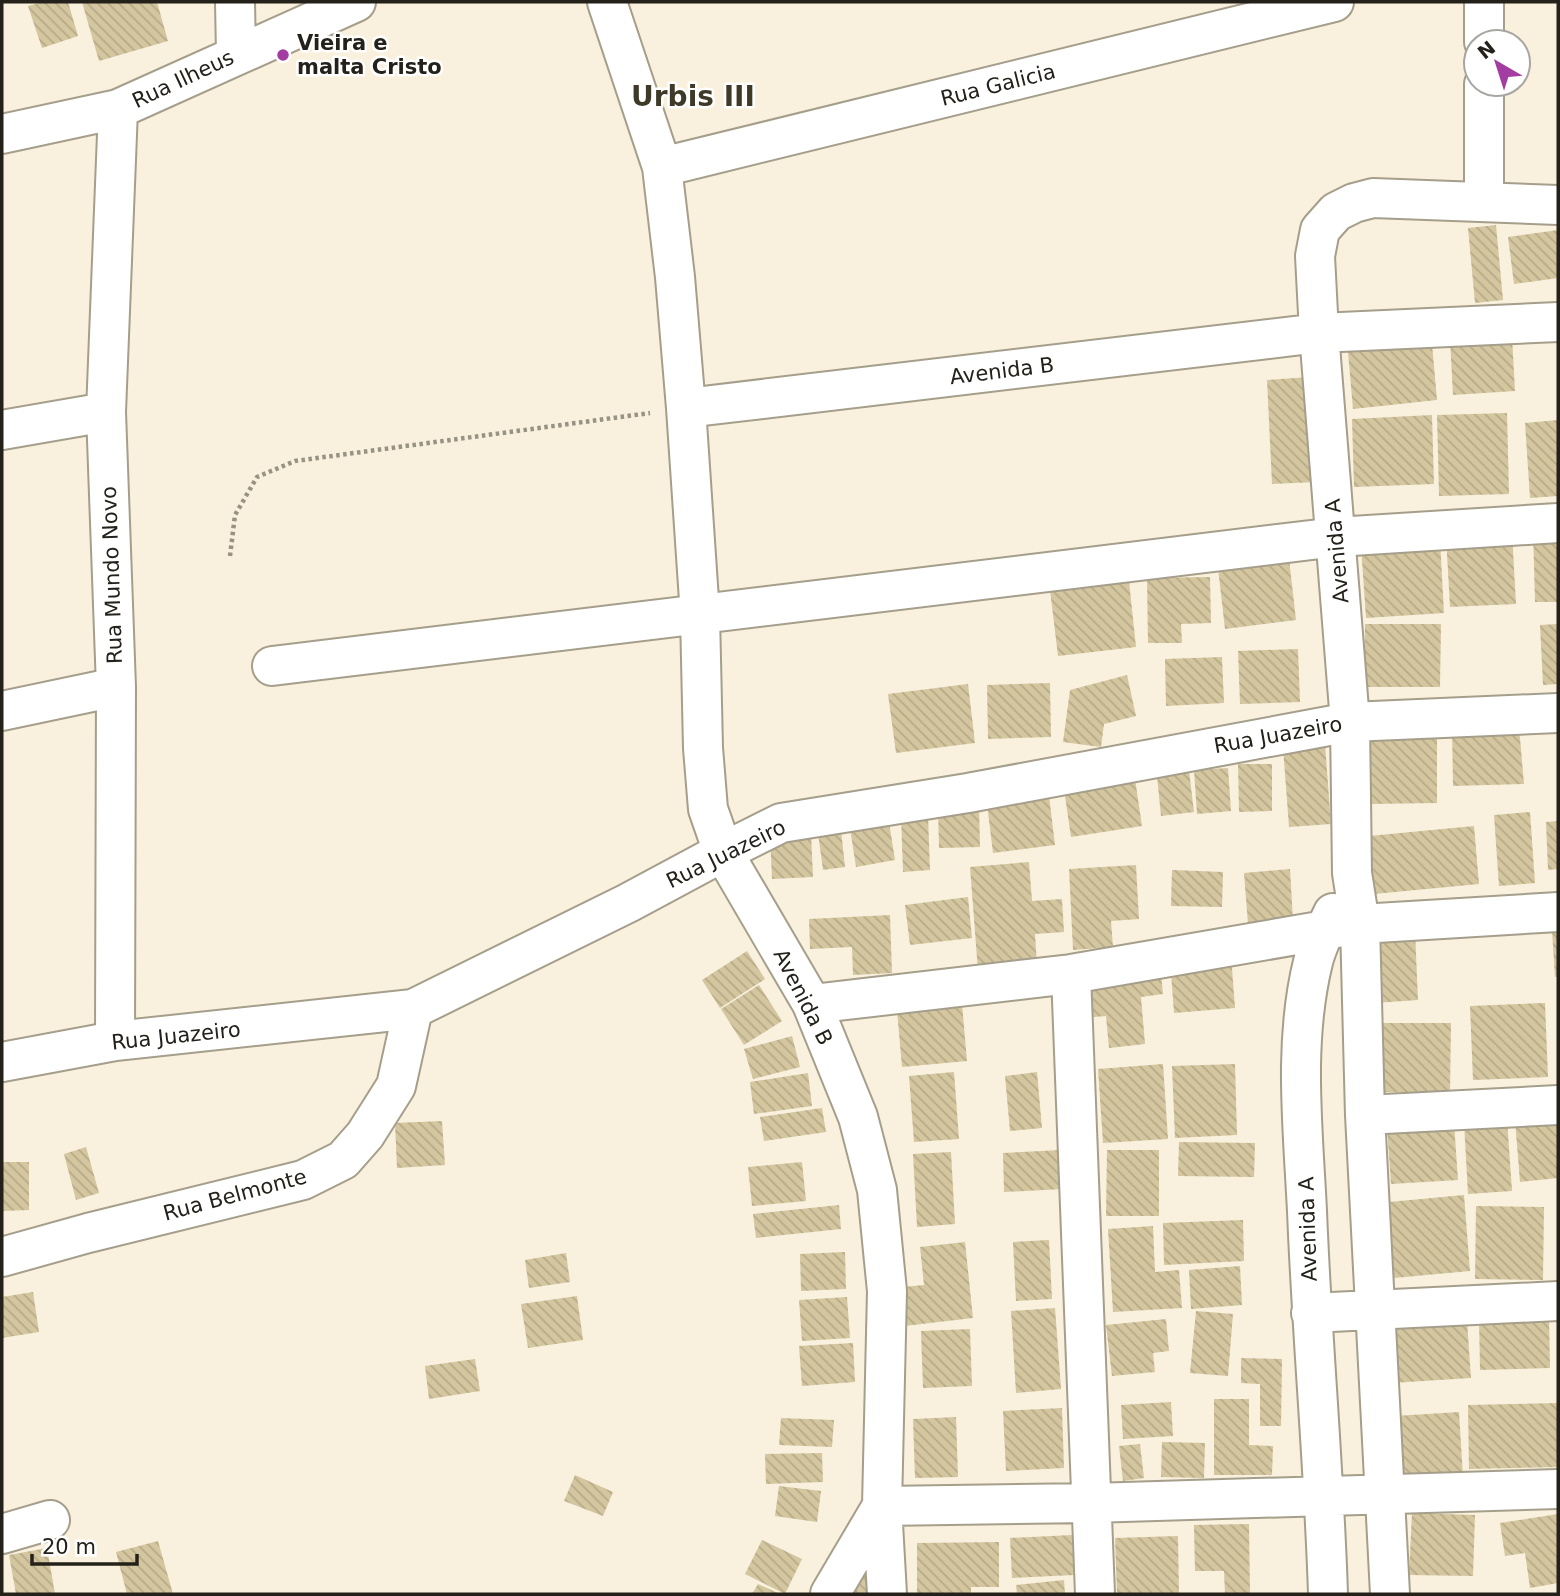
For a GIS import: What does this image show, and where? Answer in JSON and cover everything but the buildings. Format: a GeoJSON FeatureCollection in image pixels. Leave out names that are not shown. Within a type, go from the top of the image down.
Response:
{"type":"FeatureCollection","features":[{"type":"Feature","properties":{"kind":"street"},"geometry":{"type":"LineString","coordinates":[[235,2],[236,54]]}},
{"type":"Feature","properties":{"kind":"street","name":"Rua Ilheus"},"geometry":{"type":"LineString","coordinates":[[2,134],[118,109],[356,2]]}},
{"type":"Feature","properties":{"kind":"street","name":"Avenida B"},"geometry":{"type":"LineString","coordinates":[[607,2],[662,167],[686,408],[700,615],[703,748],[708,809],[723,852],[812,1004],[858,1117],[877,1190],[887,1291],[882,1506],[887,1594]]}},
{"type":"Feature","properties":{"kind":"street","name":"Rua Galicia"},"geometry":{"type":"LineString","coordinates":[[662,167],[1334,2]]}},
{"type":"Feature","properties":{"kind":"street"},"geometry":{"type":"LineString","coordinates":[[1484,2],[1484,28]]}},
{"type":"Feature","properties":{"kind":"street"},"geometry":{"type":"LineString","coordinates":[[1484,98],[1484,200],[1558,205]]}},
{"type":"Feature","properties":{"kind":"street","name":"Rua Mundo Novo"},"geometry":{"type":"LineString","coordinates":[[115,1041],[116,687],[106,412],[118,109]]}},
{"type":"Feature","properties":{"kind":"street","name":"Avenida A"},"geometry":{"type":"LineString","coordinates":[[1390,1594],[1364,1115],[1342,927],[1352,873],[1350,722],[1315,256],[1320,230],[1336,212],[1354,203],[1373,198],[1484,200]]}},
{"type":"Feature","properties":{"kind":"street","name":"Avenida B"},"geometry":{"type":"LineString","coordinates":[[686,408],[1319,333],[1558,322]]}},
{"type":"Feature","properties":{"kind":"street"},"geometry":{"type":"LineString","coordinates":[[2,430],[106,412]]}},
{"type":"Feature","properties":{"kind":"street"},"geometry":{"type":"LineString","coordinates":[[272,666],[1336,537],[1558,523]]}},
{"type":"Feature","properties":{"kind":"street"},"geometry":{"type":"LineString","coordinates":[[2,711],[116,687]]}},
{"type":"Feature","properties":{"kind":"street","name":"Rua Juazeiro"},"geometry":{"type":"LineString","coordinates":[[2,1062],[115,1041],[413,1009],[628,903],[781,823],[968,793],[1350,722],[1558,713]]}},
{"type":"Feature","properties":{"kind":"street"},"geometry":{"type":"LineString","coordinates":[[812,1004],[1071,974],[1342,927],[1558,912]]}},
{"type":"Feature","properties":{"kind":"street","name":"Avenida A"},"geometry":{"type":"LineString","coordinates":[[1328,1594],[1325,1497],[1311,1312],[1300,1059],[1313,960],[1342,927]]}},
{"type":"Feature","properties":{"kind":"street"},"geometry":{"type":"LineString","coordinates":[[1071,974],[1095,1594]]}},
{"type":"Feature","properties":{"kind":"street","name":"Rua Belmonte"},"geometry":{"type":"LineString","coordinates":[[2,1256],[303,1180],[343,1160],[365,1135],[396,1086],[413,1009]]}},
{"type":"Feature","properties":{"kind":"street"},"geometry":{"type":"LineString","coordinates":[[1364,1115],[1558,1105]]}},
{"type":"Feature","properties":{"kind":"street"},"geometry":{"type":"LineString","coordinates":[[1311,1312],[1558,1301]]}},
{"type":"Feature","properties":{"kind":"street"},"geometry":{"type":"LineString","coordinates":[[830,1594],[882,1506],[1091,1503],[1558,1489]]}},
{"type":"Feature","properties":{"kind":"street"},"geometry":{"type":"LineString","coordinates":[[2,1534],[50,1520]]}},
{"type":"Feature","properties":{"kind":"path"},"geometry":{"type":"LineString","coordinates":[[230,556],[235,515],[257,477],[295,461],[686,408]]}},
{"type":"Feature","properties":{"kind":"place","name":"Vieira e malta Cristo"},"geometry":{"type":"Point","coordinates":[283,55]}},
{"type":"Feature","properties":{"kind":"district","name":"Urbis III"},"geometry":{"type":"Point","coordinates":[693,96]}}]}
